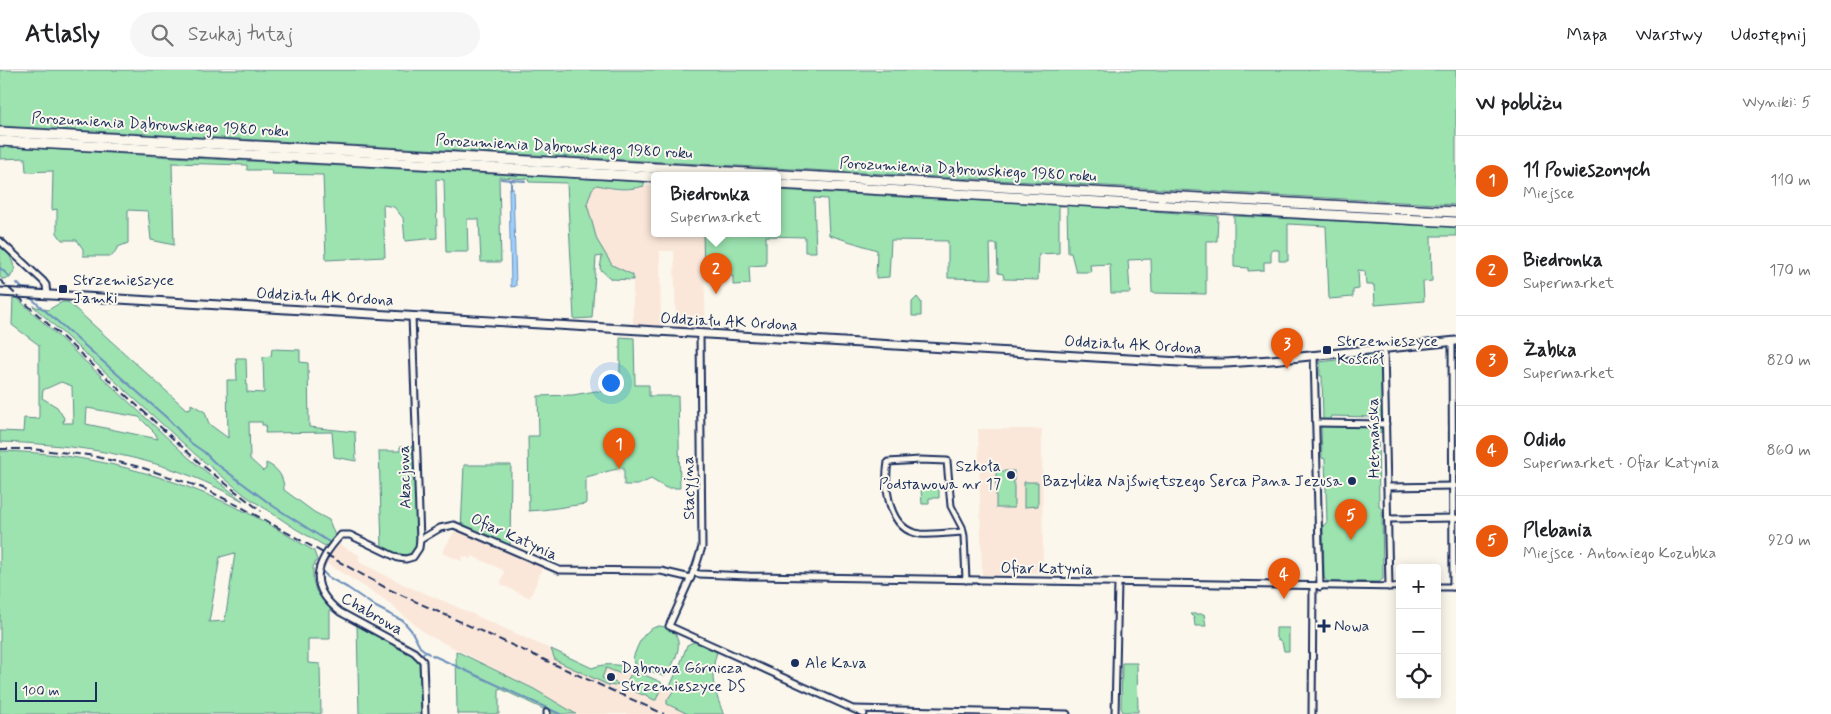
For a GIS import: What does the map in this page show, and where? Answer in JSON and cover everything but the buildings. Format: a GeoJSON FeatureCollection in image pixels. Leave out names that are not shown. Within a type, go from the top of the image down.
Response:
{"type":"FeatureCollection","features":[{"type":"Feature","properties":{"kind":"main road","name":"Porozumienia Dąbrowskiego 1980 roku"},"geometry":{"type":"LineString","coordinates":[[0,132],[728,172]]}},
{"type":"Feature","properties":{"kind":"main road","name":"Porozumienia Dąbrowskiego 1980 roku"},"geometry":{"type":"LineString","coordinates":[[0,141],[651,177]]}},
{"type":"Feature","properties":{"kind":"main road","name":"Porozumienia Dąbrowskiego 1980 roku"},"geometry":{"type":"LineString","coordinates":[[781,175],[1456,212]]}},
{"type":"Feature","properties":{"kind":"main road","name":"Porozumienia Dąbrowskiego 1980 roku"},"geometry":{"type":"LineString","coordinates":[[781,184],[1456,222]]}},
{"type":"Feature","properties":{"kind":"street"},"geometry":{"type":"LineString","coordinates":[[0,241],[43,281],[48,288],[47,295]]}},
{"type":"Feature","properties":{"kind":"street","name":"Oddziału AK Ordona"},"geometry":{"type":"LineString","coordinates":[[0,292],[1197,363],[1252,362],[1454,341]]}},
{"type":"Feature","properties":{"kind":"street","name":"Akacjowa"},"geometry":{"type":"LineString","coordinates":[[412,316],[420,540]]}},
{"type":"Feature","properties":{"kind":"street","name":"Stacyjna"},"geometry":{"type":"LineString","coordinates":[[700,334],[702,535],[700,553],[669,626],[852,709]]}},
{"type":"Feature","properties":{"kind":"street"},"geometry":{"type":"LineString","coordinates":[[1441,587],[1455,588],[1454,341]]}},
{"type":"Feature","properties":{"kind":"street","name":"Hetmańska"},"geometry":{"type":"LineString","coordinates":[[1384,348],[1389,587]]}},
{"type":"Feature","properties":{"kind":"street"},"geometry":{"type":"LineString","coordinates":[[1314,356],[1320,587]]}},
{"type":"Feature","properties":{"kind":"street"},"geometry":{"type":"LineString","coordinates":[[1316,423],[1386,424]]}},
{"type":"Feature","properties":{"kind":"street"},"geometry":{"type":"LineString","coordinates":[[963,532],[920,534],[903,526],[895,516],[889,501],[888,462],[947,460],[950,506],[963,532],[966,580]]}},
{"type":"Feature","properties":{"kind":"street"},"geometry":{"type":"LineString","coordinates":[[1387,487],[1454,486]]}},
{"type":"Feature","properties":{"kind":"street"},"geometry":{"type":"LineString","coordinates":[[1388,519],[1454,518]]}},
{"type":"Feature","properties":{"kind":"street","name":"Ofiar Katynia"},"geometry":{"type":"LineString","coordinates":[[420,540],[445,526],[460,526],[559,570],[661,571],[692,575],[1396,587]]}},
{"type":"Feature","properties":{"kind":"street","name":"Chabrowa"},"geometry":{"type":"LineString","coordinates":[[420,540],[416,554],[403,559],[350,535],[341,535],[329,548],[318,569],[317,577],[320,590],[327,602],[340,612],[414,652],[421,659],[425,714]]}},
{"type":"Feature","properties":{"kind":"street"},"geometry":{"type":"LineString","coordinates":[[1115,714],[1118,583]]}},
{"type":"Feature","properties":{"kind":"street"},"geometry":{"type":"LineString","coordinates":[[1312,714],[1313,587]]}},
{"type":"Feature","properties":{"kind":"street"},"geometry":{"type":"LineString","coordinates":[[852,709],[882,712],[1067,714]]}},
{"type":"Feature","properties":{"kind":"street"},"geometry":{"type":"LineString","coordinates":[[852,709],[864,714]]}},
{"type":"Feature","properties":{"kind":"shaded area"},"geometry":{"type":"Polygon","coordinates":[[[597,185],[618,190],[631,190],[651,186],[651,237],[703,237],[706,331],[676,330],[674,251],[660,251],[661,329],[633,327],[633,275],[612,265],[597,240],[587,204],[592,189],[597,185]]]}},
{"type":"Feature","properties":{"kind":"shaded area","name":"Szkoła Podstawowa nr 17"},"geometry":{"type":"Polygon","coordinates":[[[978,429],[1042,429],[1043,573],[1033,573],[1030,575],[982,575],[978,429]]]}},
{"type":"Feature","properties":{"kind":"shaded area"},"geometry":{"type":"Polygon","coordinates":[[[456,528],[543,567],[530,598],[502,585],[503,570],[472,556],[471,559],[463,556],[461,561],[442,553],[456,528]]]}},
{"type":"Feature","properties":{"kind":"shaded area"},"geometry":{"type":"Polygon","coordinates":[[[337,543],[359,555],[359,562],[407,586],[592,668],[600,665],[619,667],[718,714],[576,714],[534,689],[426,634],[384,599],[326,563],[337,543]]]}},
{"type":"Feature","properties":{"kind":"green space"},"geometry":{"type":"Polygon","coordinates":[[[0,70],[1456,70],[1456,205],[0,126],[0,70]]]}},
{"type":"Feature","properties":{"kind":"green space"},"geometry":{"type":"Polygon","coordinates":[[[0,146],[644,182],[644,186],[626,189],[597,185],[592,189],[587,204],[597,240],[612,265],[633,275],[633,280],[611,279],[600,269],[602,256],[596,257],[592,318],[574,319],[567,183],[529,182],[528,179],[499,177],[501,262],[481,262],[479,219],[467,219],[468,252],[446,252],[444,180],[436,179],[437,238],[405,241],[403,218],[394,207],[383,205],[385,257],[326,260],[323,175],[272,174],[271,170],[247,170],[247,165],[172,163],[174,245],[151,240],[148,211],[128,210],[128,243],[118,247],[112,256],[83,256],[83,249],[77,240],[62,240],[57,233],[57,209],[52,210],[53,171],[26,172],[25,158],[0,159],[0,146]]]}},
{"type":"Feature","properties":{"kind":"green space"},"geometry":{"type":"Polygon","coordinates":[[[781,190],[1058,204],[1218,216],[1217,241],[1206,241],[1206,294],[1152,293],[1151,259],[1128,260],[1130,293],[1111,293],[1110,264],[1090,265],[1091,272],[1076,272],[1071,253],[1068,253],[1067,206],[1059,206],[1059,253],[1039,254],[1038,280],[1004,279],[1003,274],[998,273],[997,244],[990,244],[991,279],[948,278],[948,241],[891,240],[889,277],[876,278],[877,250],[829,235],[827,199],[814,198],[816,252],[805,252],[805,237],[781,236],[781,190]]]}},
{"type":"Feature","properties":{"kind":"green space"},"geometry":{"type":"Polygon","coordinates":[[[1234,216],[1456,227],[1456,236],[1431,236],[1432,281],[1423,282],[1424,301],[1375,305],[1374,285],[1366,285],[1365,271],[1358,270],[1359,289],[1353,290],[1353,297],[1329,299],[1326,226],[1288,224],[1288,261],[1279,261],[1279,250],[1271,250],[1271,262],[1264,262],[1264,270],[1248,271],[1248,268],[1234,267],[1234,216]]]}},
{"type":"Feature","properties":{"kind":"green space"},"geometry":{"type":"Polygon","coordinates":[[[703,237],[766,237],[766,265],[749,266],[750,284],[733,285],[733,276],[704,276],[703,237]]]}},
{"type":"Feature","properties":{"kind":"green space"},"geometry":{"type":"Polygon","coordinates":[[[0,245],[9,253],[15,269],[10,278],[2,279],[0,277],[0,245]]]}},
{"type":"Feature","properties":{"kind":"green space"},"geometry":{"type":"Polygon","coordinates":[[[13,297],[16,297],[189,458],[243,501],[198,479],[168,468],[121,455],[73,447],[0,442],[0,431],[23,432],[24,418],[39,419],[39,345],[12,325],[13,297]],[[61,382],[43,390],[42,398],[57,407],[64,418],[63,423],[73,423],[72,386],[61,382]],[[87,408],[86,424],[158,439],[155,433],[139,417],[87,408]]]}},
{"type":"Feature","properties":{"kind":"green space"},"geometry":{"type":"Polygon","coordinates":[[[917,297],[921,302],[921,316],[912,316],[912,302],[917,297]]]}},
{"type":"Feature","properties":{"kind":"green space"},"geometry":{"type":"Polygon","coordinates":[[[62,302],[68,302],[186,409],[191,408],[191,404],[205,412],[209,424],[228,438],[227,380],[237,380],[236,358],[246,358],[247,392],[264,393],[263,357],[271,356],[272,349],[300,350],[300,362],[308,363],[309,427],[355,432],[356,461],[334,457],[332,432],[265,433],[266,425],[262,425],[262,422],[249,422],[250,459],[263,471],[266,469],[266,463],[277,470],[284,485],[284,490],[314,512],[329,520],[335,536],[330,544],[325,546],[246,496],[196,455],[33,306],[48,310],[62,302]]]}},
{"type":"Feature","properties":{"kind":"green space"},"geometry":{"type":"Polygon","coordinates":[[[620,337],[634,338],[635,385],[649,385],[649,396],[678,396],[680,488],[666,488],[651,479],[638,485],[624,485],[624,468],[621,468],[586,477],[586,504],[529,511],[528,436],[539,436],[538,396],[573,395],[596,391],[610,392],[610,384],[620,384],[620,337]]]}},
{"type":"Feature","properties":{"kind":"green space"},"geometry":{"type":"Polygon","coordinates":[[[1382,356],[1382,421],[1371,421],[1371,417],[1331,416],[1329,421],[1323,421],[1320,362],[1382,356]]]}},
{"type":"Feature","properties":{"kind":"green space"},"geometry":{"type":"Polygon","coordinates":[[[1321,426],[1381,426],[1381,432],[1378,435],[1383,579],[1379,582],[1328,582],[1324,578],[1323,526],[1327,522],[1325,459],[1322,458],[1321,426]]]}},
{"type":"Feature","properties":{"kind":"green space"},"geometry":{"type":"Polygon","coordinates":[[[415,446],[419,538],[417,546],[410,554],[400,554],[382,547],[379,451],[400,451],[400,447],[415,446]]]}},
{"type":"Feature","properties":{"kind":"green space"},"geometry":{"type":"Polygon","coordinates":[[[0,451],[66,456],[130,469],[161,478],[192,488],[252,515],[314,551],[317,560],[313,567],[313,580],[316,591],[330,608],[330,639],[308,639],[308,663],[320,664],[321,714],[0,714],[0,451]],[[235,553],[220,557],[209,622],[225,621],[235,553]]]}},
{"type":"Feature","properties":{"kind":"green space"},"geometry":{"type":"Polygon","coordinates":[[[464,465],[511,465],[510,551],[461,530],[464,465]]]}},
{"type":"Feature","properties":{"kind":"green space"},"geometry":{"type":"Polygon","coordinates":[[[996,471],[1014,471],[1014,508],[996,508],[996,471]]]}},
{"type":"Feature","properties":{"kind":"green space"},"geometry":{"type":"Polygon","coordinates":[[[1024,482],[1038,482],[1038,506],[1024,507],[1024,482]]]}},
{"type":"Feature","properties":{"kind":"green space"},"geometry":{"type":"Polygon","coordinates":[[[939,487],[939,498],[929,498],[929,504],[922,504],[921,489],[939,487]]]}},
{"type":"Feature","properties":{"kind":"green space"},"geometry":{"type":"Polygon","coordinates":[[[1190,614],[1204,614],[1206,626],[1195,626],[1194,618],[1190,614]]]}},
{"type":"Feature","properties":{"kind":"green space"},"geometry":{"type":"Polygon","coordinates":[[[357,624],[399,646],[418,660],[422,678],[422,714],[359,714],[357,624]]]}},
{"type":"Feature","properties":{"kind":"green space"},"geometry":{"type":"Polygon","coordinates":[[[659,626],[671,630],[675,634],[678,643],[677,655],[667,674],[663,676],[636,666],[633,658],[645,634],[659,626]]]}},
{"type":"Feature","properties":{"kind":"green space"},"geometry":{"type":"Polygon","coordinates":[[[1276,628],[1289,628],[1289,651],[1284,651],[1282,642],[1276,638],[1276,628]]]}},
{"type":"Feature","properties":{"kind":"green space"},"geometry":{"type":"Polygon","coordinates":[[[696,641],[717,652],[713,676],[717,697],[725,714],[688,714],[667,704],[667,700],[674,690],[670,686],[687,645],[696,641]]]}},
{"type":"Feature","properties":{"kind":"green space"},"geometry":{"type":"Polygon","coordinates":[[[551,649],[592,668],[619,665],[627,668],[627,670],[623,669],[621,674],[606,668],[602,678],[620,685],[621,683],[625,685],[633,670],[661,682],[662,686],[656,700],[654,700],[644,694],[617,684],[615,686],[608,685],[555,660],[551,649]]]}},
{"type":"Feature","properties":{"kind":"green space"},"geometry":{"type":"Polygon","coordinates":[[[456,651],[534,689],[576,714],[554,714],[499,688],[499,714],[457,714],[456,651]]]}},
{"type":"Feature","properties":{"kind":"green space"},"geometry":{"type":"Polygon","coordinates":[[[1122,663],[1137,663],[1138,712],[1123,712],[1121,708],[1122,663]]]}},
{"type":"Feature","properties":{"kind":"water"},"geometry":{"type":"Polygon","coordinates":[[[513,188],[516,286],[511,287],[509,189],[513,188]]]}},
{"type":"Feature","properties":{"kind":"waterway"},"geometry":{"type":"LineString","coordinates":[[501,179],[511,180],[511,188]]}},
{"type":"Feature","properties":{"kind":"waterway"},"geometry":{"type":"LineString","coordinates":[[511,180],[525,181]]}},
{"type":"Feature","properties":{"kind":"waterway"},"geometry":{"type":"LineString","coordinates":[[0,268],[9,276]]}},
{"type":"Feature","properties":{"kind":"waterway"},"geometry":{"type":"LineString","coordinates":[[17,283],[22,288]]}},
{"type":"Feature","properties":{"kind":"waterway"},"geometry":{"type":"LineString","coordinates":[[22,288],[35,289]]}},
{"type":"Feature","properties":{"kind":"waterway"},"geometry":{"type":"LineString","coordinates":[[32,299],[214,462],[273,506],[329,542]]}},
{"type":"Feature","properties":{"kind":"waterway"},"geometry":{"type":"LineString","coordinates":[[322,571],[324,591]]}},
{"type":"Feature","properties":{"kind":"waterway"},"geometry":{"type":"LineString","coordinates":[[322,571],[328,577],[376,607],[403,621],[411,630],[420,647],[429,654]]}},
{"type":"Feature","properties":{"kind":"waterway"},"geometry":{"type":"LineString","coordinates":[[415,650],[422,654],[426,652]]}},
{"type":"Feature","properties":{"kind":"waterway"},"geometry":{"type":"LineString","coordinates":[[432,655],[560,714]]}},
{"type":"Feature","properties":{"kind":"railway"},"geometry":{"type":"LineString","coordinates":[[0,280],[203,466],[261,511]]}},
{"type":"Feature","properties":{"kind":"railway"},"geometry":{"type":"LineString","coordinates":[[0,449],[30,449],[88,455],[140,467],[203,488],[241,507],[388,589],[664,714]]}},
{"type":"Feature","properties":{"kind":"place","name":"Strzemieszyce Jamki"},"geometry":{"type":"Point","coordinates":[63,289]}},
{"type":"Feature","properties":{"kind":"place","name":"Biedronka"},"geometry":{"type":"Point","coordinates":[716,294]}},
{"type":"Feature","properties":{"kind":"place","name":"Strzemieszyce Kościół"},"geometry":{"type":"Point","coordinates":[1327,350]}},
{"type":"Feature","properties":{"kind":"place","name":"Żabka"},"geometry":{"type":"Point","coordinates":[1287,369]}},
{"type":"Feature","properties":{"kind":"place","name":"11 Powieszonych"},"geometry":{"type":"Point","coordinates":[619,469]}},
{"type":"Feature","properties":{"kind":"place","name":"Szkoła Podstawowa nr 17"},"geometry":{"type":"Point","coordinates":[1011,475]}},
{"type":"Feature","properties":{"kind":"place","name":"Bazylika Najświętszego Serca Pana Jezusa"},"geometry":{"type":"Point","coordinates":[1352,481]}},
{"type":"Feature","properties":{"kind":"place","name":"Plebania"},"geometry":{"type":"Point","coordinates":[1351,540]}},
{"type":"Feature","properties":{"kind":"place","name":"Odido"},"geometry":{"type":"Point","coordinates":[1284,599]}},
{"type":"Feature","properties":{"kind":"place","name":"Nowa"},"geometry":{"type":"Point","coordinates":[1324,626]}},
{"type":"Feature","properties":{"kind":"place","name":"Ale Kava"},"geometry":{"type":"Point","coordinates":[795,663]}},
{"type":"Feature","properties":{"kind":"place","name":"Dąbrowa Górnicza Strzemieszyce DS"},"geometry":{"type":"Point","coordinates":[611,677]}}]}
